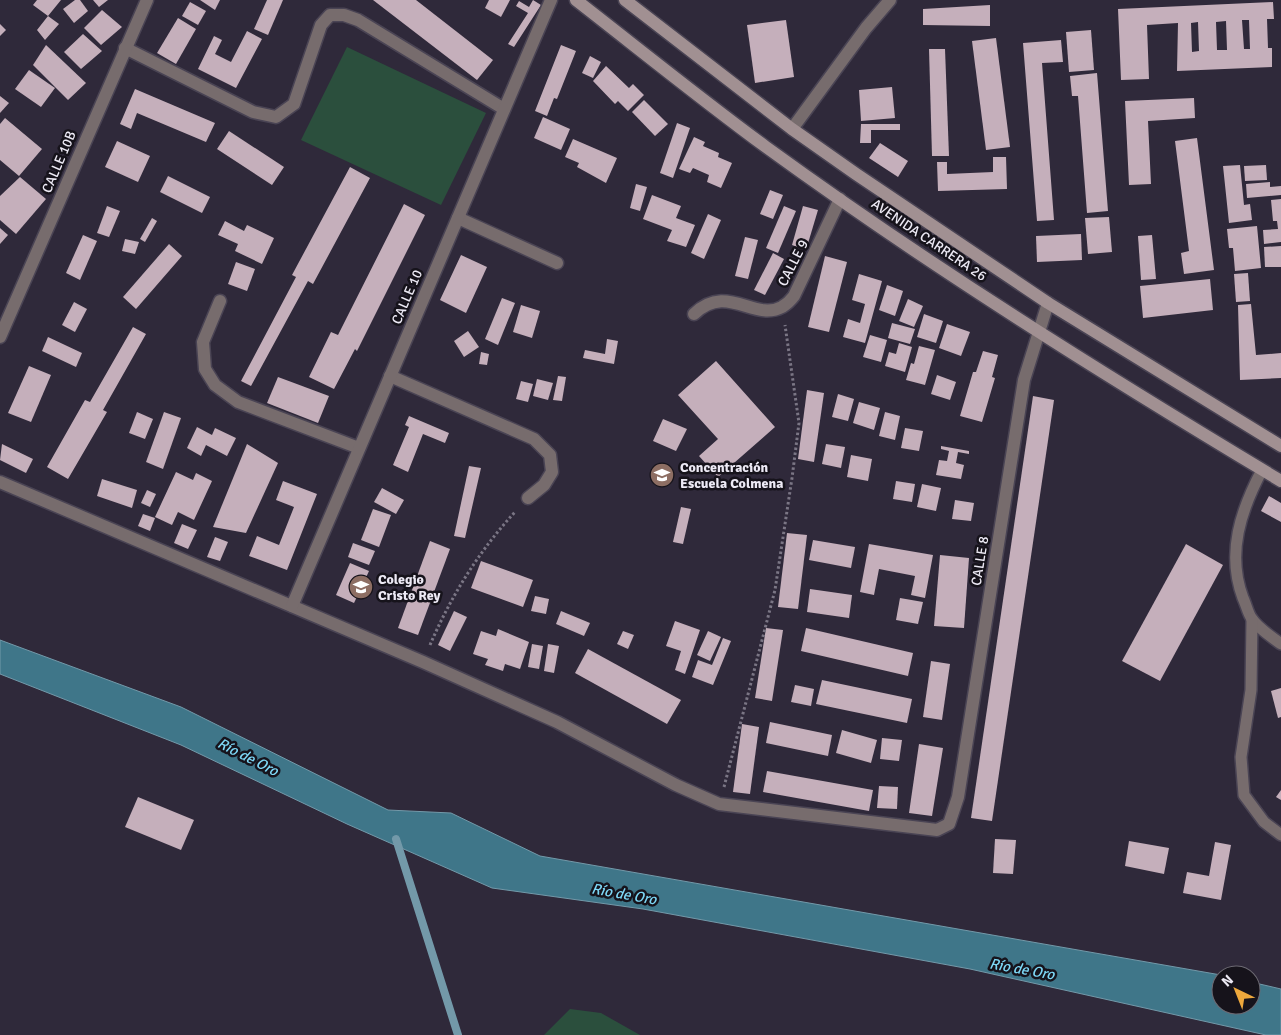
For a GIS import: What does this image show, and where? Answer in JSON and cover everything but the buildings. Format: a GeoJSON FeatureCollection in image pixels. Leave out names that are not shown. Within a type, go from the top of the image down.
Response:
{"type":"FeatureCollection","features":[{"type":"Feature","properties":{"kind":"main road","name":"AVENIDA CARRERA 26"},"geometry":{"type":"LineString","coordinates":[[576,0],[710,104],[840,199],[1038,332],[1281,481]]}},
{"type":"Feature","properties":{"kind":"main road","name":"AVENIDA CARRERA 26"},"geometry":{"type":"LineString","coordinates":[[625,0],[792,129],[1048,303],[1281,446]]}},
{"type":"Feature","properties":{"kind":"street","name":"CALLE 10B"},"geometry":{"type":"LineString","coordinates":[[0,337],[147,0]]}},
{"type":"Feature","properties":{"kind":"street","name":"CALLE 10"},"geometry":{"type":"LineString","coordinates":[[292,606],[551,0]]}},
{"type":"Feature","properties":{"kind":"street"},"geometry":{"type":"LineString","coordinates":[[792,129],[866,28],[890,0]]}},
{"type":"Feature","properties":{"kind":"street"},"geometry":{"type":"LineString","coordinates":[[125,48],[253,112],[276,117],[294,104],[321,25],[330,15],[344,15],[358,20],[504,109]]}},
{"type":"Feature","properties":{"kind":"street","name":"CALLE 9"},"geometry":{"type":"LineString","coordinates":[[694,314],[704,304],[720,300],[767,310],[782,307],[794,296],[840,199]]}},
{"type":"Feature","properties":{"kind":"street"},"geometry":{"type":"LineString","coordinates":[[458,218],[557,264]]}},
{"type":"Feature","properties":{"kind":"street"},"geometry":{"type":"LineString","coordinates":[[220,301],[203,342],[205,370],[214,385],[238,402],[360,448]]}},
{"type":"Feature","properties":{"kind":"street","name":"CALLE 8"},"geometry":{"type":"LineString","coordinates":[[719,804],[937,830],[949,824],[958,797],[1024,380],[1048,303]]}},
{"type":"Feature","properties":{"kind":"street"},"geometry":{"type":"LineString","coordinates":[[390,376],[534,439],[550,455],[552,472],[544,484],[528,498]]}},
{"type":"Feature","properties":{"kind":"street"},"geometry":{"type":"LineString","coordinates":[[0,482],[424,662],[557,722],[676,785],[719,804]]}},
{"type":"Feature","properties":{"kind":"lane"},"geometry":{"type":"LineString","coordinates":[[1262,470],[1248,498],[1237,527],[1235,558],[1238,585],[1252,619],[1251,690],[1241,757],[1244,795],[1264,822],[1281,835]]}},
{"type":"Feature","properties":{"kind":"lane"},"geometry":{"type":"LineString","coordinates":[[1252,619],[1281,644]]}},
{"type":"Feature","properties":{"kind":"path"},"geometry":{"type":"LineString","coordinates":[[719,804],[775,590],[799,423],[782,307]]}},
{"type":"Feature","properties":{"kind":"path"},"geometry":{"type":"LineString","coordinates":[[424,662],[438,626],[476,560],[528,498]]}},
{"type":"Feature","properties":{"kind":"green space"},"geometry":{"type":"Polygon","coordinates":[[[347,47],[486,113],[441,205],[301,140],[347,47]]]}},
{"type":"Feature","properties":{"kind":"green space"},"geometry":{"type":"Polygon","coordinates":[[[570,1009],[601,1013],[640,1035],[544,1035],[570,1009]]]}},
{"type":"Feature","properties":{"kind":"water","name":"Río de Oro"},"geometry":{"type":"Polygon","coordinates":[[[0,640],[181,707],[388,810],[451,813],[540,856],[1211,973],[1211,1015],[1261,1015],[1261,984],[1281,989],[1281,1035],[1266,1035],[970,969],[643,909],[492,888],[347,824],[181,745],[0,674],[0,640]]]}},
{"type":"Feature","properties":{"kind":"waterway"},"geometry":{"type":"LineString","coordinates":[[396,839],[458,1035]]}},
{"type":"Feature","properties":{"kind":"place","name":"Concentración Escuela Colmena"},"geometry":{"type":"Point","coordinates":[662,475]}},
{"type":"Feature","properties":{"kind":"place","name":"Colegio Cristo Rey"},"geometry":{"type":"Point","coordinates":[361,587]}}]}
